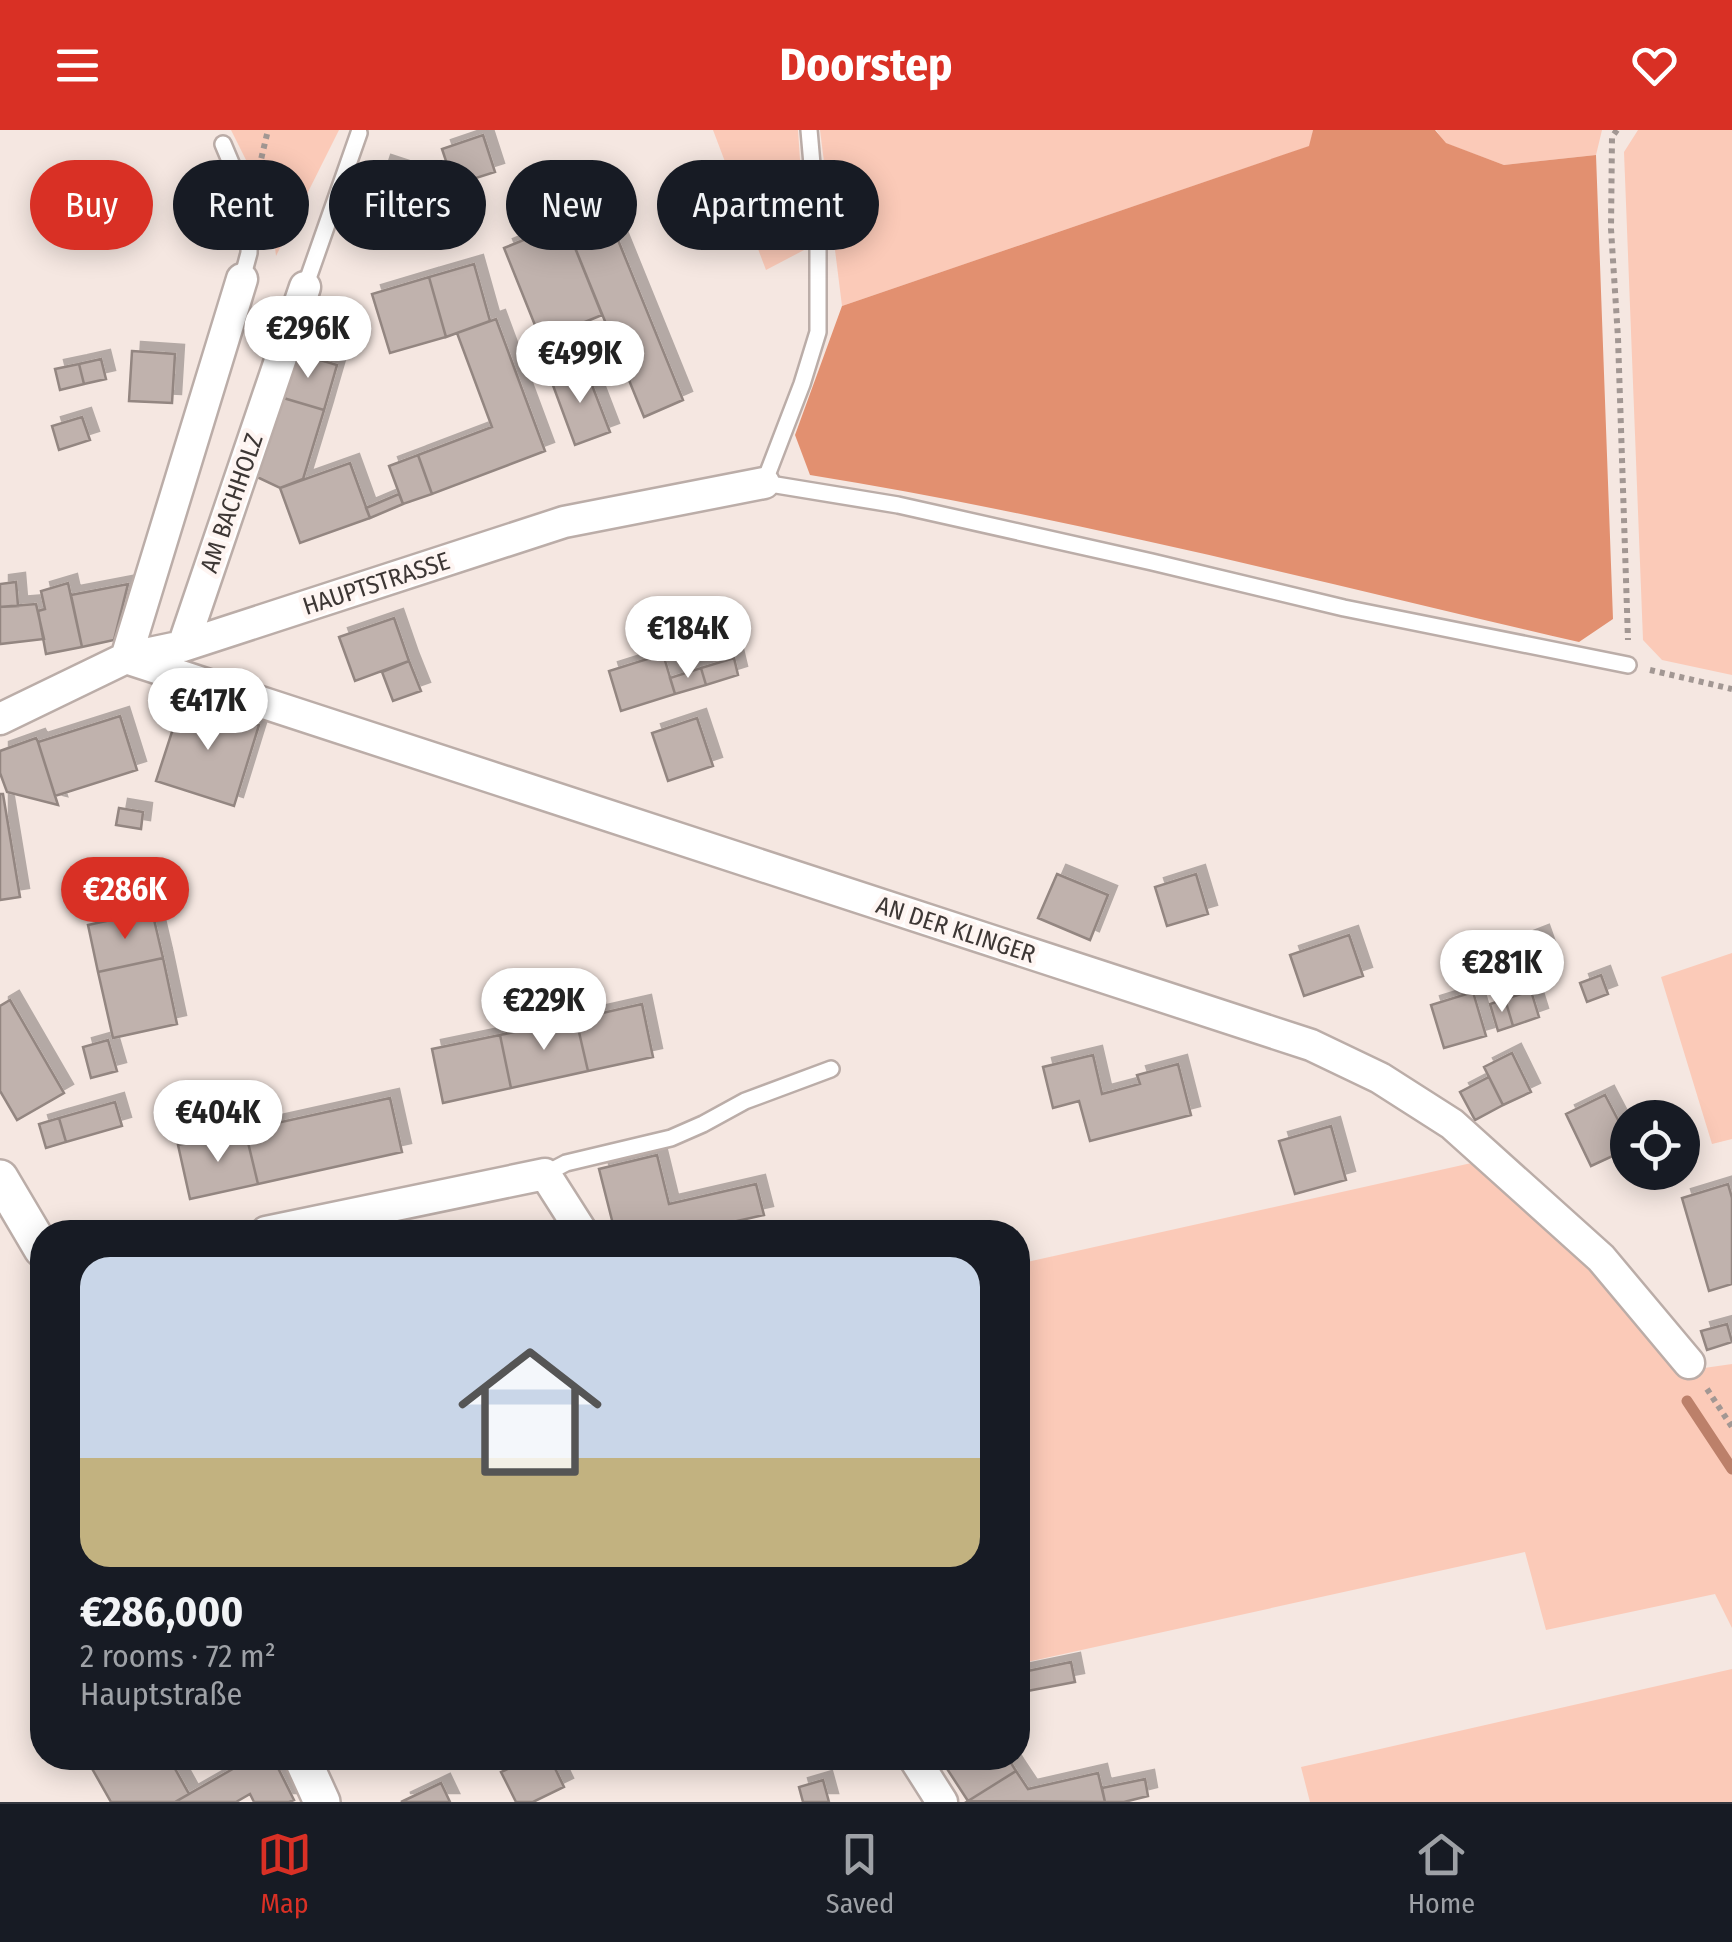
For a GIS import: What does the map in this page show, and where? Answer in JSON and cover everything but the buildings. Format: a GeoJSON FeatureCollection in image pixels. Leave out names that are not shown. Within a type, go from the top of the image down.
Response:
{"type":"FeatureCollection","features":[{"type":"Feature","properties":{"kind":"street"},"geometry":{"type":"LineString","coordinates":[[126,658],[242,279]]}},
{"type":"Feature","properties":{"kind":"street","name":"AM BACHHOLZ"},"geometry":{"type":"LineString","coordinates":[[183,646],[305,287]]}},
{"type":"Feature","properties":{"kind":"street","name":"HAUPTSTRASSE"},"geometry":{"type":"LineString","coordinates":[[0,719],[126,658],[183,646],[564,522],[764,482]]}},
{"type":"Feature","properties":{"kind":"street","name":"AN DER KLINGER"},"geometry":{"type":"LineString","coordinates":[[126,658],[1311,1045],[1380,1078],[1452,1124],[1601,1258],[1690,1364]]}},
{"type":"Feature","properties":{"kind":"street"},"geometry":{"type":"LineString","coordinates":[[324,1220],[545,1174],[574,1220]]}},
{"type":"Feature","properties":{"kind":"street"},"geometry":{"type":"LineString","coordinates":[[0,1178],[30,1229]]}},
{"type":"Feature","properties":{"kind":"street"},"geometry":{"type":"LineString","coordinates":[[307,1770],[322,1802]]}},
{"type":"Feature","properties":{"kind":"street"},"geometry":{"type":"LineString","coordinates":[[922,1770],[942,1802]]}},
{"type":"Feature","properties":{"kind":"lane"},"geometry":{"type":"LineString","coordinates":[[810,130],[818,233],[818,332],[764,482],[898,505],[1344,608],[1628,665]]}},
{"type":"Feature","properties":{"kind":"lane","name":"AM BACHHOLZ"},"geometry":{"type":"LineString","coordinates":[[305,287],[359,134]]}},
{"type":"Feature","properties":{"kind":"lane"},"geometry":{"type":"LineString","coordinates":[[223,144],[250,208],[248,254],[242,279]]}},
{"type":"Feature","properties":{"kind":"lane"},"geometry":{"type":"LineString","coordinates":[[545,1174],[566,1164],[681,1134],[745,1100],[830,1069]]}},
{"type":"Feature","properties":{"kind":"path"},"geometry":{"type":"LineString","coordinates":[[1617,130],[1612,137],[1611,228],[1628,665],[1732,689]]}},
{"type":"Feature","properties":{"kind":"path"},"geometry":{"type":"LineString","coordinates":[[1690,1364],[1732,1427]]}},
{"type":"Feature","properties":{"kind":"shaded area"},"geometry":{"type":"Polygon","coordinates":[[[231,130],[339,130],[309,190],[309,160],[246,160],[231,130]]]}},
{"type":"Feature","properties":{"kind":"shaded area"},"geometry":{"type":"Polygon","coordinates":[[[713,130],[798,130],[800,160],[724,160],[713,130]]]}},
{"type":"Feature","properties":{"kind":"shaded area"},"geometry":{"type":"Polygon","coordinates":[[[820,130],[1313,130],[1310,146],[842,306],[835,250],[879,250],[879,160],[824,160],[820,130]]]}},
{"type":"Feature","properties":{"kind":"shaded area"},"geometry":{"type":"Polygon","coordinates":[[[1313,130],[1435,130],[1446,143],[1504,165],[1596,155],[1613,619],[1579,642],[1100,531],[810,475],[795,435],[842,306],[1309,146],[1313,130]]]}},
{"type":"Feature","properties":{"kind":"shaded area"},"geometry":{"type":"Polygon","coordinates":[[[1436,130],[1602,130],[1596,155],[1504,165],[1445,143],[1436,130]]]}},
{"type":"Feature","properties":{"kind":"shaded area"},"geometry":{"type":"Polygon","coordinates":[[[1638,130],[1732,130],[1732,675],[1662,660],[1643,640],[1624,152],[1638,130]]]}},
{"type":"Feature","properties":{"kind":"shaded area"},"geometry":{"type":"Polygon","coordinates":[[[758,250],[804,250],[766,270],[758,250]]]}},
{"type":"Feature","properties":{"kind":"shaded area"},"geometry":{"type":"Polygon","coordinates":[[[1732,953],[1732,1139],[1712,1144],[1661,977],[1732,953]]]}},
{"type":"Feature","properties":{"kind":"shaded area"},"geometry":{"type":"Polygon","coordinates":[[[1476,1162],[1596,1266],[1683,1371],[1732,1364],[1732,1628],[1715,1594],[1546,1630],[1525,1552],[1030,1661],[1030,1261],[1476,1162]]]}},
{"type":"Feature","properties":{"kind":"shaded area"},"geometry":{"type":"Polygon","coordinates":[[[1732,1669],[1732,1802],[1310,1802],[1301,1767],[1732,1669]]]}},
{"type":"Feature","properties":{"kind":"waterway"},"geometry":{"type":"LineString","coordinates":[[1687,1401],[1732,1469]]}}]}
